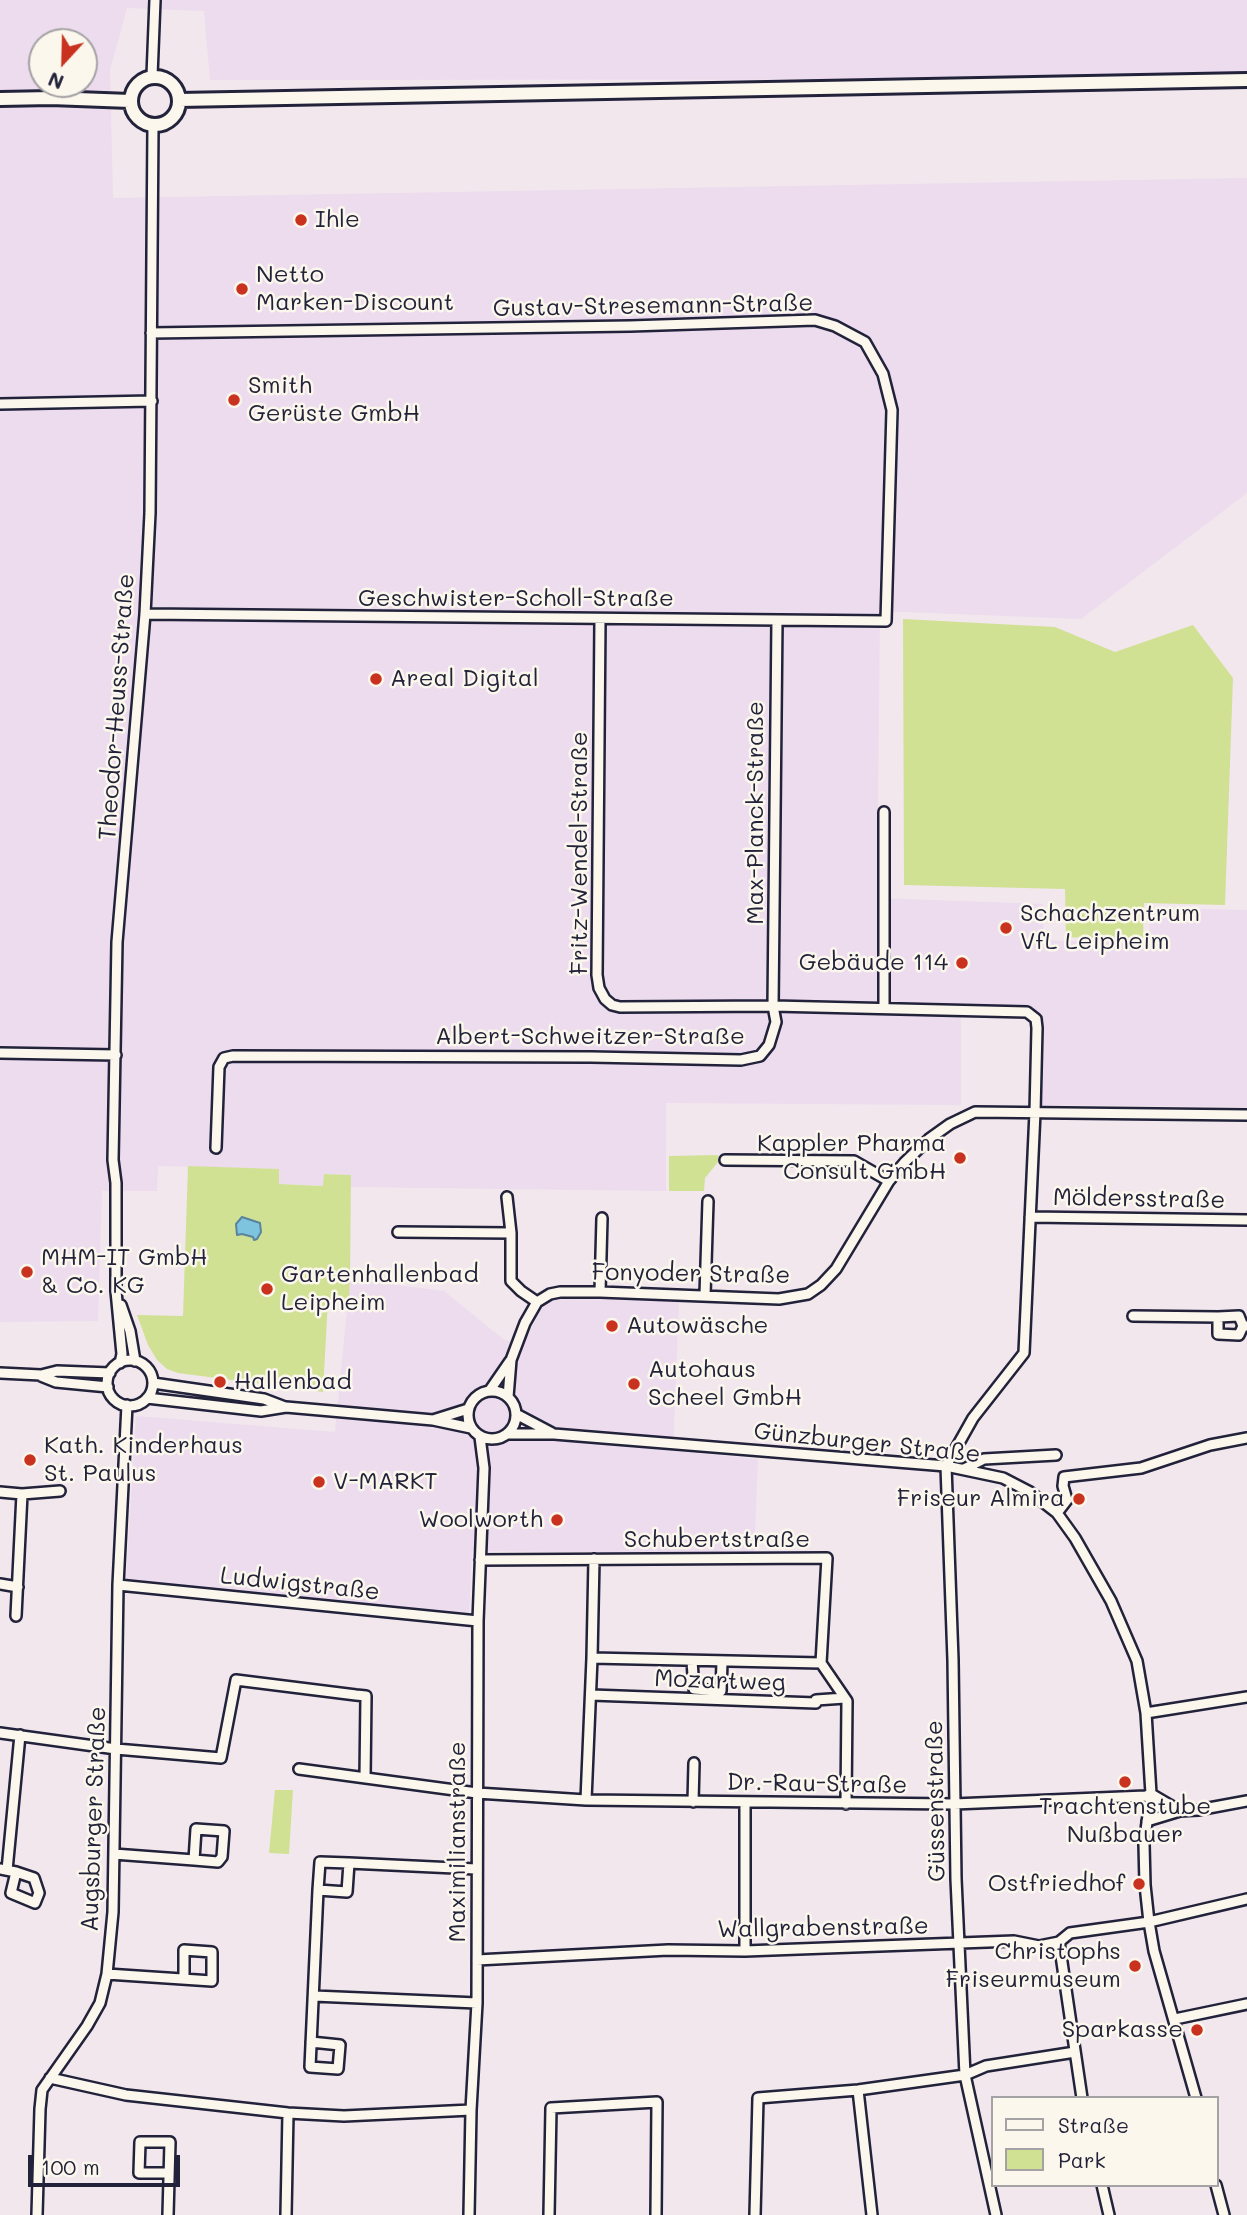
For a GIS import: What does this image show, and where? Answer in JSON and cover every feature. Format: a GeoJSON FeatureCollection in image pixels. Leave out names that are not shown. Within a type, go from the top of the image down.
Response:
{"type":"FeatureCollection","features":[{"type":"Feature","properties":{"kind":"main road"},"geometry":{"type":"LineString","coordinates":[[152,76],[171,82],[177,90],[179,100],[178,108],[169,121],[153,125],[137,118],[130,102],[136,85],[152,76]]}},
{"type":"Feature","properties":{"kind":"main road"},"geometry":{"type":"LineString","coordinates":[[179,100],[1247,80]]}},
{"type":"Feature","properties":{"kind":"main road"},"geometry":{"type":"LineString","coordinates":[[0,99],[51,98],[130,102]]}},
{"type":"Feature","properties":{"kind":"street"},"geometry":{"type":"LineString","coordinates":[[152,76],[155,0]]}},
{"type":"Feature","properties":{"kind":"street","name":"Theodor-Heuss-Straße"},"geometry":{"type":"LineString","coordinates":[[120,1363],[122,1354],[116,1290],[116,1183],[113,1160],[117,942],[145,614],[150,513],[153,125]]}},
{"type":"Feature","properties":{"kind":"street","name":"Gustav-Stresemann-Straße"},"geometry":{"type":"LineString","coordinates":[[151,333],[630,326],[814,320],[835,326],[865,342],[884,374],[892,410],[886,621]]}},
{"type":"Feature","properties":{"kind":"street"},"geometry":{"type":"LineString","coordinates":[[0,404],[152,401]]}},
{"type":"Feature","properties":{"kind":"street","name":"Geschwister-Scholl-Straße"},"geometry":{"type":"LineString","coordinates":[[145,614],[886,621]]}},
{"type":"Feature","properties":{"kind":"street","name":"Fritz-Wendel-Straße"},"geometry":{"type":"LineString","coordinates":[[600,619],[599,988],[605,999],[620,1007],[773,1006]]}},
{"type":"Feature","properties":{"kind":"street","name":"Max-Planck-Straße"},"geometry":{"type":"LineString","coordinates":[[773,1006],[777,620]]}},
{"type":"Feature","properties":{"kind":"street"},"geometry":{"type":"LineString","coordinates":[[884,812],[884,1008]]}},
{"type":"Feature","properties":{"kind":"street","name":"Albert-Schweitzer-Straße"},"geometry":{"type":"LineString","coordinates":[[216,1148],[219,1067],[224,1058],[591,1057],[741,1060],[760,1056],[769,1045],[776,1022],[773,1006],[1027,1012],[1036,1019],[1037,1028],[1035,1112]]}},
{"type":"Feature","properties":{"kind":"street"},"geometry":{"type":"LineString","coordinates":[[0,1053],[116,1055]]}},
{"type":"Feature","properties":{"kind":"street","name":"Fonyoder Straße"},"geometry":{"type":"LineString","coordinates":[[537,1302],[550,1294],[560,1292],[779,1299],[808,1294],[836,1269],[889,1181],[929,1139],[950,1124],[975,1112],[1247,1115]]}},
{"type":"Feature","properties":{"kind":"street"},"geometry":{"type":"LineString","coordinates":[[946,1466],[973,1418],[1024,1353],[1035,1112]]}},
{"type":"Feature","properties":{"kind":"street"},"geometry":{"type":"LineString","coordinates":[[725,1160],[854,1161],[889,1181]]}},
{"type":"Feature","properties":{"kind":"street"},"geometry":{"type":"LineString","coordinates":[[490,1390],[508,1397],[516,1414],[514,1425],[508,1434],[493,1440],[480,1437],[471,1428],[467,1418],[468,1409],[478,1395],[490,1390],[511,1360],[529,1312],[537,1302],[511,1281],[511,1233],[507,1197]]}},
{"type":"Feature","properties":{"kind":"street"},"geometry":{"type":"LineString","coordinates":[[705,1295],[708,1201]]}},
{"type":"Feature","properties":{"kind":"street","name":"Möldersstraße"},"geometry":{"type":"LineString","coordinates":[[1030,1217],[1247,1220]]}},
{"type":"Feature","properties":{"kind":"street"},"geometry":{"type":"LineString","coordinates":[[600,1292],[602,1218]]}},
{"type":"Feature","properties":{"kind":"street"},"geometry":{"type":"LineString","coordinates":[[398,1232],[511,1233]]}},
{"type":"Feature","properties":{"kind":"street","name":"Theodor-Heuss-Straße"},"geometry":{"type":"LineString","coordinates":[[116,1290],[130,1331],[135,1361]]}},
{"type":"Feature","properties":{"kind":"street"},"geometry":{"type":"LineString","coordinates":[[1133,1316],[1239,1316],[1245,1326],[1239,1335],[1218,1334],[1218,1317]]}},
{"type":"Feature","properties":{"kind":"street"},"geometry":{"type":"LineString","coordinates":[[508,1397],[511,1360]]}},
{"type":"Feature","properties":{"kind":"street"},"geometry":{"type":"LineString","coordinates":[[135,1361],[148,1369],[153,1383],[147,1398],[138,1404],[127,1405],[114,1399],[108,1387],[110,1373],[120,1363],[135,1361]]}},
{"type":"Feature","properties":{"kind":"street"},"geometry":{"type":"LineString","coordinates":[[0,1373],[110,1373]]}},
{"type":"Feature","properties":{"kind":"street"},"geometry":{"type":"LineString","coordinates":[[41,1375],[56,1382],[108,1387]]}},
{"type":"Feature","properties":{"kind":"street"},"geometry":{"type":"LineString","coordinates":[[153,1383],[264,1399],[286,1407]]}},
{"type":"Feature","properties":{"kind":"street"},"geometry":{"type":"LineString","coordinates":[[147,1398],[261,1411],[286,1407],[433,1420],[471,1428]]}},
{"type":"Feature","properties":{"kind":"street","name":"Augsburger Straße"},"geometry":{"type":"LineString","coordinates":[[37,2215],[42,2090],[76,2044],[100,2003],[107,1974],[113,1912],[118,1585],[127,1405]]}},
{"type":"Feature","properties":{"kind":"street"},"geometry":{"type":"LineString","coordinates":[[433,1420],[468,1409]]}},
{"type":"Feature","properties":{"kind":"street","name":"Günzburger Straße"},"geometry":{"type":"LineString","coordinates":[[516,1414],[554,1434]]}},
{"type":"Feature","properties":{"kind":"street","name":"Günzburger Straße"},"geometry":{"type":"LineString","coordinates":[[508,1434],[554,1434],[946,1466],[1003,1478],[1030,1492],[1057,1513],[1075,1538],[1113,1605],[1138,1661],[1146,1713],[1151,1794],[1145,1877],[1149,1922],[1154,1951],[1195,2096]]}},
{"type":"Feature","properties":{"kind":"street","name":"Maximilianstraße"},"geometry":{"type":"LineString","coordinates":[[469,2215],[477,2003],[478,1621],[484,1468],[480,1437]]}},
{"type":"Feature","properties":{"kind":"street"},"geometry":{"type":"LineString","coordinates":[[1057,1513],[1067,1500],[1063,1486],[1064,1477],[1141,1468],[1210,1445],[1247,1438]]}},
{"type":"Feature","properties":{"kind":"street","name":"Maximilianstraße"},"geometry":{"type":"LineString","coordinates":[[484,1468],[493,1440]]}},
{"type":"Feature","properties":{"kind":"street"},"geometry":{"type":"LineString","coordinates":[[964,1469],[985,1459],[1056,1455]]}},
{"type":"Feature","properties":{"kind":"street","name":"Güssenstraße"},"geometry":{"type":"LineString","coordinates":[[946,1466],[953,1660],[954,1804],[965,2075],[996,2215]]}},
{"type":"Feature","properties":{"kind":"street"},"geometry":{"type":"LineString","coordinates":[[0,1492],[22,1494],[60,1491]]}},
{"type":"Feature","properties":{"kind":"street"},"geometry":{"type":"LineString","coordinates":[[16,1616],[22,1494]]}},
{"type":"Feature","properties":{"kind":"street","name":"Schubertstraße"},"geometry":{"type":"LineString","coordinates":[[480,1560],[827,1558],[821,1663]]}},
{"type":"Feature","properties":{"kind":"street"},"geometry":{"type":"LineString","coordinates":[[586,1800],[594,1559]]}},
{"type":"Feature","properties":{"kind":"street"},"geometry":{"type":"LineString","coordinates":[[0,1584],[18,1587]]}},
{"type":"Feature","properties":{"kind":"street","name":"Ludwigstraße"},"geometry":{"type":"LineString","coordinates":[[118,1585],[478,1621]]}},
{"type":"Feature","properties":{"kind":"street"},"geometry":{"type":"LineString","coordinates":[[592,1658],[821,1663],[847,1701],[846,1804]]}},
{"type":"Feature","properties":{"kind":"street"},"geometry":{"type":"LineString","coordinates":[[692,1661],[694,1689],[721,1691],[722,1662]]}},
{"type":"Feature","properties":{"kind":"street"},"geometry":{"type":"LineString","coordinates":[[0,1733],[116,1749],[221,1758],[236,1680],[366,1696],[365,1777]]}},
{"type":"Feature","properties":{"kind":"street","name":"Mozartweg"},"geometry":{"type":"LineString","coordinates":[[591,1695],[816,1703],[816,1700],[845,1698]]}},
{"type":"Feature","properties":{"kind":"street"},"geometry":{"type":"LineString","coordinates":[[1146,1713],[1247,1697]]}},
{"type":"Feature","properties":{"kind":"street"},"geometry":{"type":"LineString","coordinates":[[8,1871],[20,1735]]}},
{"type":"Feature","properties":{"kind":"street","name":"Dr.-Rau-Straße"},"geometry":{"type":"LineString","coordinates":[[693,1802],[694,1763]]}},
{"type":"Feature","properties":{"kind":"street","name":"Dr.-Rau-Straße"},"geometry":{"type":"LineString","coordinates":[[299,1769],[477,1793],[586,1800],[954,1804],[1151,1794]]}},
{"type":"Feature","properties":{"kind":"street"},"geometry":{"type":"LineString","coordinates":[[1151,1794],[1180,1811]]}},
{"type":"Feature","properties":{"kind":"street"},"geometry":{"type":"LineString","coordinates":[[1147,1821],[1180,1811],[1247,1801]]}},
{"type":"Feature","properties":{"kind":"street"},"geometry":{"type":"LineString","coordinates":[[745,1803],[745,1951]]}},
{"type":"Feature","properties":{"kind":"street"},"geometry":{"type":"LineString","coordinates":[[114,1853],[194,1860],[218,1862],[221,1858],[223,1831],[196,1829],[194,1860]]}},
{"type":"Feature","properties":{"kind":"street"},"geometry":{"type":"LineString","coordinates":[[311,2042],[320,1862],[477,1869]]}},
{"type":"Feature","properties":{"kind":"street"},"geometry":{"type":"LineString","coordinates":[[318,1890],[347,1892],[349,1863]]}},
{"type":"Feature","properties":{"kind":"street","name":"Wallgrabenstraße"},"geometry":{"type":"LineString","coordinates":[[477,1960],[668,1950],[745,1951],[1014,1941],[1039,1946],[1059,1942],[1070,1933],[1149,1922],[1247,1899]]}},
{"type":"Feature","properties":{"kind":"street"},"geometry":{"type":"LineString","coordinates":[[1059,1942],[1082,2096]]}},
{"type":"Feature","properties":{"kind":"street"},"geometry":{"type":"LineString","coordinates":[[107,1974],[184,1979],[212,1980],[212,1952],[184,1950],[184,1979]]}},
{"type":"Feature","properties":{"kind":"street"},"geometry":{"type":"LineString","coordinates":[[313,1996],[477,2003]]}},
{"type":"Feature","properties":{"kind":"street"},"geometry":{"type":"LineString","coordinates":[[1175,2019],[1247,2004]]}},
{"type":"Feature","properties":{"kind":"street"},"geometry":{"type":"LineString","coordinates":[[755,2215],[758,2098],[858,2090],[965,2075],[986,2066],[1075,2052]]}},
{"type":"Feature","properties":{"kind":"street"},"geometry":{"type":"LineString","coordinates":[[50,2078],[126,2095],[288,2113],[344,2116],[471,2110]]}},
{"type":"Feature","properties":{"kind":"street"},"geometry":{"type":"LineString","coordinates":[[858,2090],[872,2215]]}},
{"type":"Feature","properties":{"kind":"street"},"geometry":{"type":"LineString","coordinates":[[549,2215],[551,2108],[657,2102],[656,2215]]}},
{"type":"Feature","properties":{"kind":"street"},"geometry":{"type":"LineString","coordinates":[[286,2215],[288,2113]]}},
{"type":"Feature","properties":{"kind":"street"},"geometry":{"type":"LineString","coordinates":[[168,2173],[139,2172],[139,2141],[170,2142],[168,2215]]}},
{"type":"Feature","properties":{"kind":"street"},"geometry":{"type":"LineString","coordinates":[[1102,2187],[1109,2215]]}},
{"type":"Feature","properties":{"kind":"street"},"geometry":{"type":"LineString","coordinates":[[1217,2187],[1224,2215]]}},
{"type":"Feature","properties":{"kind":"shaded area"},"geometry":{"type":"Polygon","coordinates":[[[0,0],[1247,0],[1247,79],[210,80],[204,11],[127,8],[110,70],[113,198],[1247,178],[1247,493],[1081,619],[880,611],[877,898],[1043,904],[1043,940],[1149,944],[1150,908],[1247,910],[1247,1107],[1041,1105],[1043,1018],[961,1016],[961,1105],[666,1103],[666,1191],[350,1187],[350,1175],[325,1174],[324,1186],[279,1184],[279,1169],[158,1166],[157,1191],[102,1191],[98,1321],[0,1322],[0,0]]]}},
{"type":"Feature","properties":{"kind":"shaded area"},"geometry":{"type":"Polygon","coordinates":[[[350,1279],[444,1291],[503,1339],[523,1346],[542,1306],[555,1299],[679,1300],[673,1451],[758,1459],[754,1554],[472,1551],[469,1614],[126,1581],[136,1416],[335,1432],[350,1279]]]}},
{"type":"Feature","properties":{"kind":"green space"},"geometry":{"type":"Polygon","coordinates":[[[903,619],[1055,627],[1115,652],[1193,625],[1233,678],[1225,905],[1144,903],[1143,941],[1066,937],[1065,889],[904,885],[903,619]]]}},
{"type":"Feature","properties":{"kind":"green space"},"geometry":{"type":"Polygon","coordinates":[[[718,1155],[718,1162],[705,1178],[704,1191],[669,1191],[669,1156],[718,1155]]]}},
{"type":"Feature","properties":{"kind":"green space","name":"Gartenhallenbad Leipheim"},"geometry":{"type":"Polygon","coordinates":[[[188,1166],[279,1169],[279,1184],[323,1186],[324,1174],[351,1175],[349,1299],[328,1299],[323,1392],[178,1373],[167,1369],[157,1360],[148,1345],[137,1315],[183,1316],[188,1166]]]}},
{"type":"Feature","properties":{"kind":"green space"},"geometry":{"type":"Polygon","coordinates":[[[275,1790],[293,1790],[289,1854],[269,1853],[275,1790]]]}},
{"type":"Feature","properties":{"kind":"water"},"geometry":{"type":"Polygon","coordinates":[[[242,1217],[260,1223],[261,1232],[257,1239],[237,1235],[236,1224],[242,1217]]]}},
{"type":"Feature","properties":{"kind":"place","name":"Ihle"},"geometry":{"type":"Point","coordinates":[301,220]}},
{"type":"Feature","properties":{"kind":"place","name":"Netto Marken-Discount"},"geometry":{"type":"Point","coordinates":[242,289]}},
{"type":"Feature","properties":{"kind":"place","name":"Smith Gerüste GmbH"},"geometry":{"type":"Point","coordinates":[234,400]}},
{"type":"Feature","properties":{"kind":"place","name":"Areal Digital"},"geometry":{"type":"Point","coordinates":[376,679]}},
{"type":"Feature","properties":{"kind":"place","name":"Schachzentrum VfL Leipheim"},"geometry":{"type":"Point","coordinates":[1006,928]}},
{"type":"Feature","properties":{"kind":"place","name":"Gebäude 114"},"geometry":{"type":"Point","coordinates":[962,963]}},
{"type":"Feature","properties":{"kind":"place","name":"Kappler Pharma Consult GmbH"},"geometry":{"type":"Point","coordinates":[960,1158]}},
{"type":"Feature","properties":{"kind":"place","name":"MHM-IT GmbH & Co. KG"},"geometry":{"type":"Point","coordinates":[27,1272]}},
{"type":"Feature","properties":{"kind":"place","name":"Gartenhallenbad Leipheim"},"geometry":{"type":"Point","coordinates":[267,1289]}},
{"type":"Feature","properties":{"kind":"place","name":"Autowäsche"},"geometry":{"type":"Point","coordinates":[612,1326]}},
{"type":"Feature","properties":{"kind":"place","name":"Hallenbad"},"geometry":{"type":"Point","coordinates":[220,1382]}},
{"type":"Feature","properties":{"kind":"place","name":"Autohaus Scheel GmbH"},"geometry":{"type":"Point","coordinates":[634,1384]}},
{"type":"Feature","properties":{"kind":"place","name":"Kath. Kinderhaus St. Paulus"},"geometry":{"type":"Point","coordinates":[30,1460]}},
{"type":"Feature","properties":{"kind":"place","name":"V-MARKT"},"geometry":{"type":"Point","coordinates":[319,1482]}},
{"type":"Feature","properties":{"kind":"place","name":"Friseur Almira"},"geometry":{"type":"Point","coordinates":[1079,1499]}},
{"type":"Feature","properties":{"kind":"place","name":"Woolworth"},"geometry":{"type":"Point","coordinates":[557,1520]}},
{"type":"Feature","properties":{"kind":"place","name":"Trachtenstube Nußbauer"},"geometry":{"type":"Point","coordinates":[1125,1782]}},
{"type":"Feature","properties":{"kind":"place","name":"Ostfriedhof"},"geometry":{"type":"Point","coordinates":[1139,1884]}},
{"type":"Feature","properties":{"kind":"place","name":"Christophs Friseurmuseum"},"geometry":{"type":"Point","coordinates":[1135,1966]}},
{"type":"Feature","properties":{"kind":"place","name":"Sparkasse"},"geometry":{"type":"Point","coordinates":[1197,2030]}}]}
